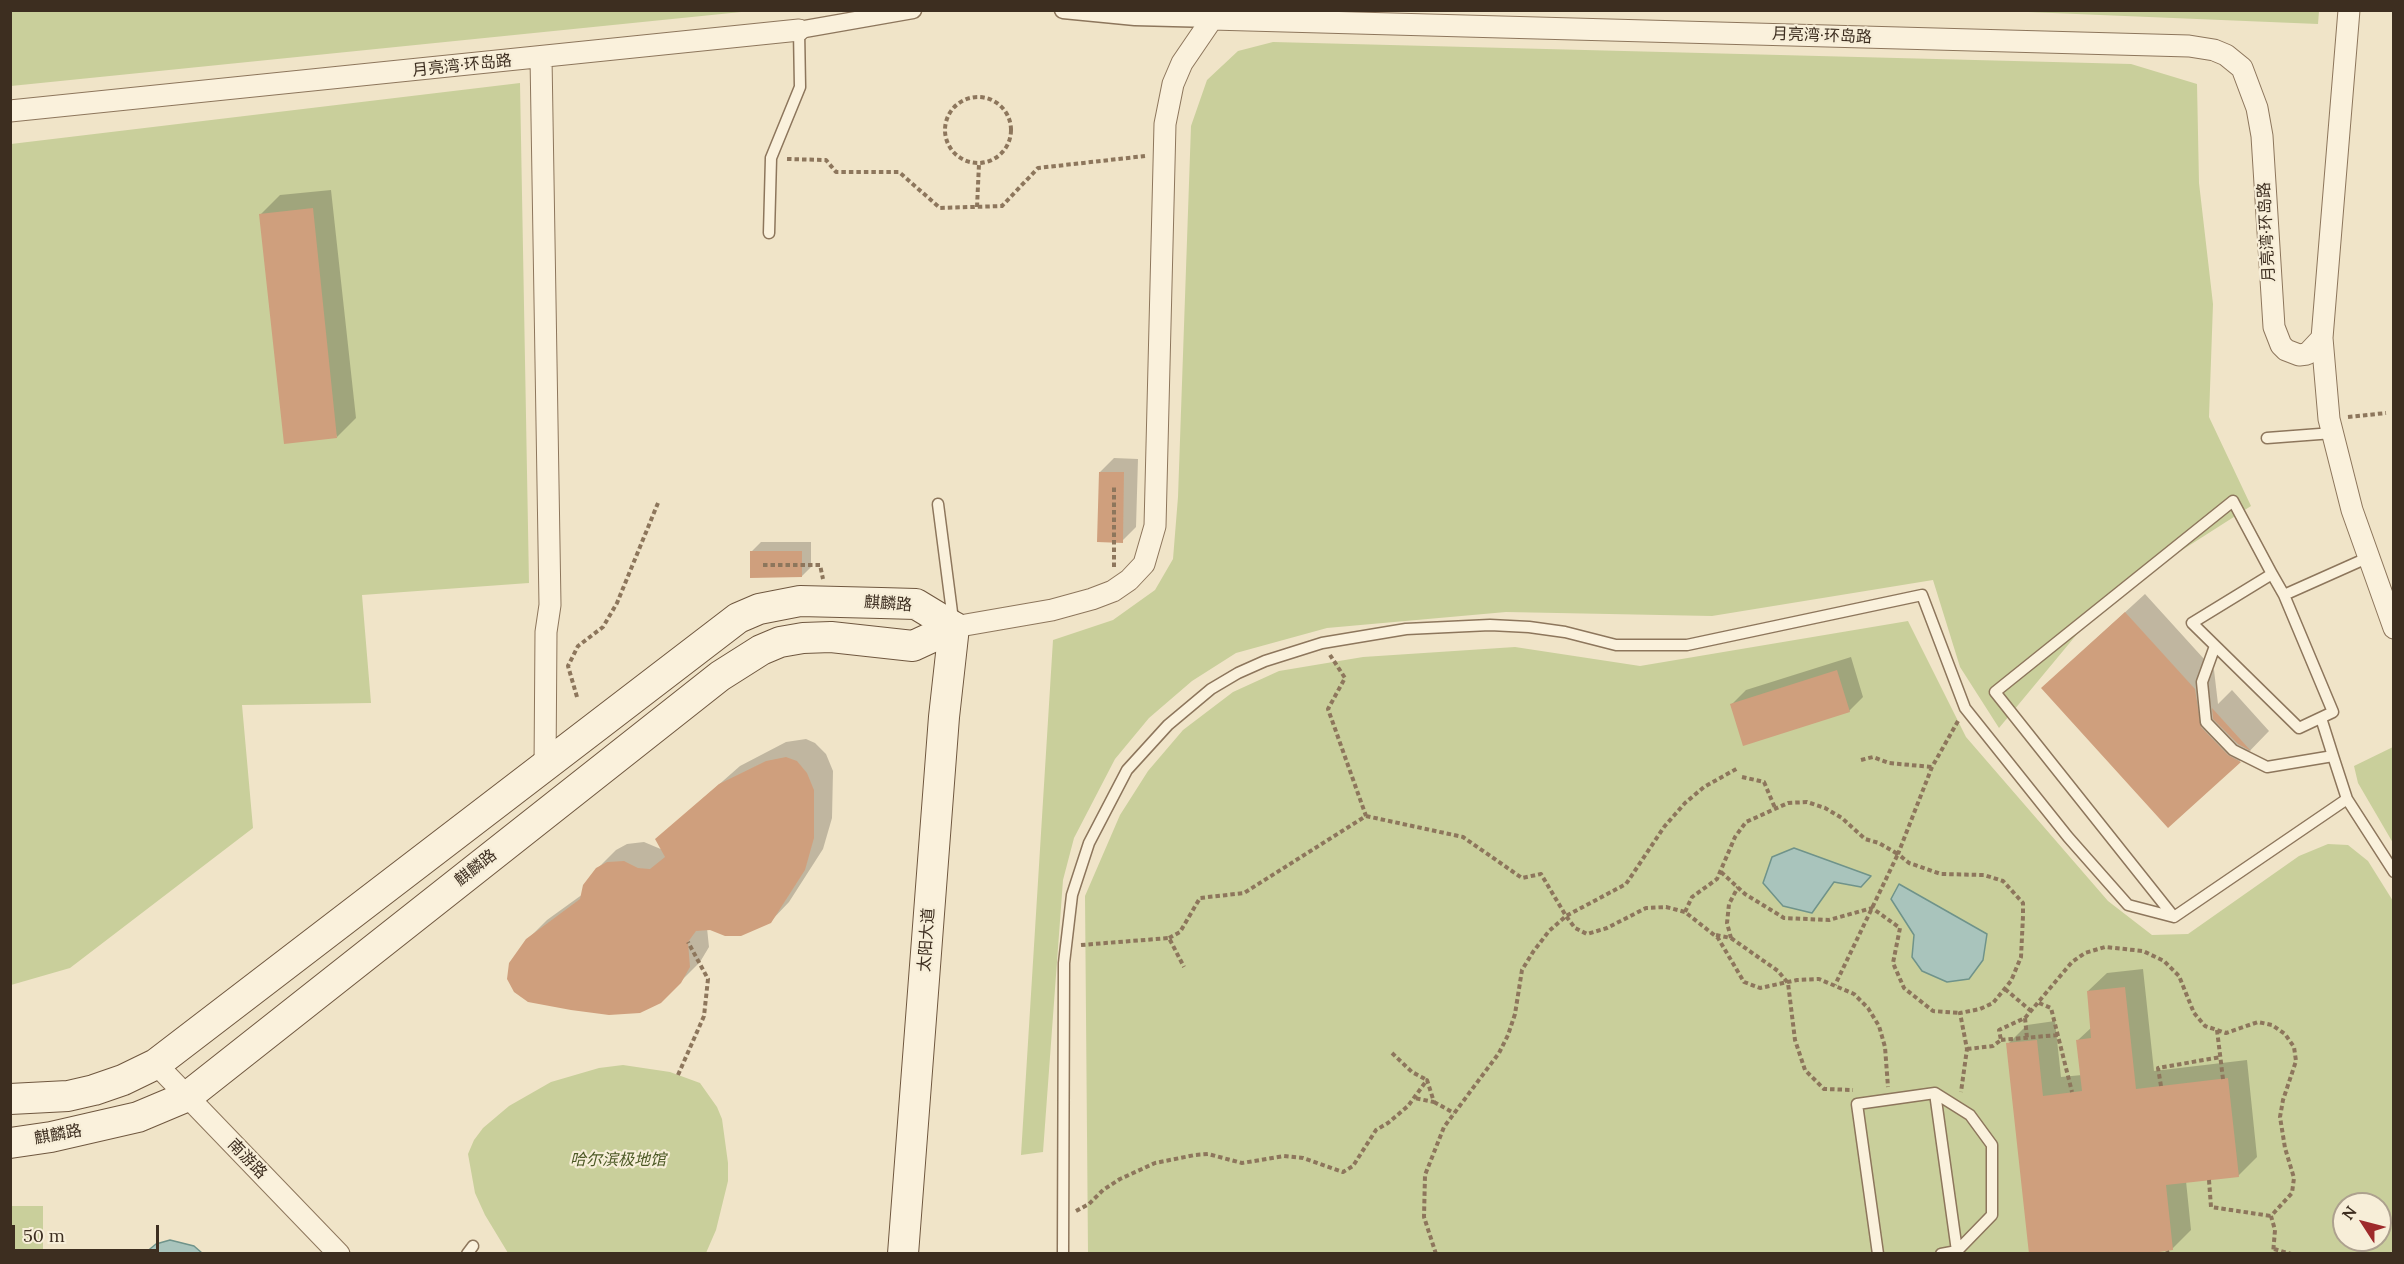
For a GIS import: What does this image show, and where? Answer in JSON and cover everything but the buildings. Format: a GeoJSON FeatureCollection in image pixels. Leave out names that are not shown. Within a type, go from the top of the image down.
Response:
{"type":"FeatureCollection","features":[{"type":"Feature","properties":{"kind":"main road","name":"麒麟路"},"geometry":{"type":"LineString","coordinates":[[10,1099],[68,1096],[94,1090],[123,1080],[156,1064],[738,618],[779,604],[826,601],[916,604],[954,627]]}},
{"type":"Feature","properties":{"kind":"main road","name":"麒麟路"},"geometry":{"type":"LineString","coordinates":[[10,1143],[51,1137],[138,1118],[188,1096],[742,660],[780,642],[803,638],[831,637],[913,646],[954,627]]}},
{"type":"Feature","properties":{"kind":"main road","name":"太阳大道"},"geometry":{"type":"LineString","coordinates":[[903,1254],[944,717],[954,627]]}},
{"type":"Feature","properties":{"kind":"street","name":"月亮湾·环岛路"},"geometry":{"type":"LineString","coordinates":[[10,111],[799,30],[913,10]]}},
{"type":"Feature","properties":{"kind":"street","name":"月亮湾·环岛路"},"geometry":{"type":"LineString","coordinates":[[1063,10],[1135,17],[2189,46],[2214,50],[2226,55],[2242,68],[2257,108],[2262,136],[2272,317],[2277,338],[2286,351],[2299,355],[2307,354],[2322,338]]}},
{"type":"Feature","properties":{"kind":"street"},"geometry":{"type":"LineString","coordinates":[[2349,10],[2322,338],[2331,426],[2367,558],[2394,628]]}},
{"type":"Feature","properties":{"kind":"street"},"geometry":{"type":"LineString","coordinates":[[954,627],[1052,610],[1113,591],[1130,580],[1144,564],[1155,526],[1166,115],[1173,84],[1194,42],[1212,19]]}},
{"type":"Feature","properties":{"kind":"street"},"geometry":{"type":"LineString","coordinates":[[541,57],[550,605],[546,632],[544,768]]}},
{"type":"Feature","properties":{"kind":"street","name":"南游路"},"geometry":{"type":"LineString","coordinates":[[156,1064],[339,1254]]}},
{"type":"Feature","properties":{"kind":"lane"},"geometry":{"type":"LineString","coordinates":[[769,233],[771,158],[800,87],[799,30]]}},
{"type":"Feature","properties":{"kind":"lane"},"geometry":{"type":"LineString","coordinates":[[2266,438],[2331,426]]}},
{"type":"Feature","properties":{"kind":"lane"},"geometry":{"type":"LineString","coordinates":[[2174,917],[1995,692],[2233,501],[2284,595],[2333,712],[2299,728],[2192,623],[2272,574]]}},
{"type":"Feature","properties":{"kind":"lane"},"geometry":{"type":"LineString","coordinates":[[938,504],[954,627]]}},
{"type":"Feature","properties":{"kind":"lane"},"geometry":{"type":"LineString","coordinates":[[2284,595],[2367,558]]}},
{"type":"Feature","properties":{"kind":"lane"},"geometry":{"type":"LineString","coordinates":[[1063,1254],[1065,946],[1072,895],[1089,843],[1117,786],[1147,745],[1211,689],[1265,661],[1322,643],[1406,629],[1490,625],[1565,632],[1616,645],[1687,645],[1922,596],[1965,708],[2068,837],[2128,905],[2174,917],[2347,799]]}},
{"type":"Feature","properties":{"kind":"lane"},"geometry":{"type":"LineString","coordinates":[[2215,646],[2202,682],[2206,722],[2233,750],[2267,767],[2333,756]]}},
{"type":"Feature","properties":{"kind":"lane"},"geometry":{"type":"LineString","coordinates":[[2321,718],[2347,799],[2394,872]]}},
{"type":"Feature","properties":{"kind":"lane"},"geometry":{"type":"LineString","coordinates":[[1935,1093],[1958,1251]]}},
{"type":"Feature","properties":{"kind":"lane"},"geometry":{"type":"LineString","coordinates":[[1878,1254],[1857,1104],[1935,1093],[1970,1115],[1992,1145],[1992,1215],[1958,1251],[1941,1254]]}},
{"type":"Feature","properties":{"kind":"path"},"geometry":{"type":"LineString","coordinates":[[972,97],[994,101],[1008,116],[1011,127],[1006,148],[999,156],[980,164],[969,163],[951,150],[944,129],[953,108],[972,97]]}},
{"type":"Feature","properties":{"kind":"path"},"geometry":{"type":"LineString","coordinates":[[771,158],[826,160],[836,172],[899,172],[940,208],[1002,206],[1038,168],[1164,154]]}},
{"type":"Feature","properties":{"kind":"path"},"geometry":{"type":"LineString","coordinates":[[977,207],[980,164]]}},
{"type":"Feature","properties":{"kind":"path"},"geometry":{"type":"LineString","coordinates":[[2331,426],[2386,413]]}},
{"type":"Feature","properties":{"kind":"path"},"geometry":{"type":"LineString","coordinates":[[1113,591],[1114,486]]}},
{"type":"Feature","properties":{"kind":"path"},"geometry":{"type":"LineString","coordinates":[[577,697],[568,666],[578,646],[603,627],[617,603],[658,503]]}},
{"type":"Feature","properties":{"kind":"path"},"geometry":{"type":"LineString","coordinates":[[763,565],[820,566],[826,601]]}},
{"type":"Feature","properties":{"kind":"path"},"geometry":{"type":"LineString","coordinates":[[1322,643],[1345,678],[1328,709],[1366,816]]}},
{"type":"Feature","properties":{"kind":"path"},"geometry":{"type":"LineString","coordinates":[[1834,985],[1898,854],[1932,767],[1965,708]]}},
{"type":"Feature","properties":{"kind":"path"},"geometry":{"type":"LineString","coordinates":[[1861,760],[1873,757],[1889,764],[1932,767]]}},
{"type":"Feature","properties":{"kind":"path"},"geometry":{"type":"LineString","coordinates":[[1436,1254],[1424,1217],[1425,1175],[1444,1127],[1499,1053],[1508,1035],[1515,1014],[1522,970],[1549,931],[1566,916],[1626,884],[1664,827],[1684,803],[1704,787],[1738,768]]}},
{"type":"Feature","properties":{"kind":"path"},"geometry":{"type":"LineString","coordinates":[[1742,777],[1764,783],[1775,808]]}},
{"type":"Feature","properties":{"kind":"path"},"geometry":{"type":"LineString","coordinates":[[1685,912],[1692,897],[1717,879],[1727,852],[1746,822],[1788,803],[1807,802],[1825,808],[1842,818],[1865,839],[1879,843],[1924,870],[1941,874],[1984,875],[2003,881],[2023,903],[2021,957],[2005,989],[1993,1003],[1980,1010],[1960,1013],[1934,1011],[1904,988],[1893,963],[1900,928],[1872,908]]}},
{"type":"Feature","properties":{"kind":"path"},"geometry":{"type":"LineString","coordinates":[[1065,946],[1169,938],[1180,932],[1200,898],[1244,893],[1366,816],[1463,837],[1521,878],[1541,874],[1575,928],[1587,934],[1607,928],[1646,908],[1666,907],[1685,912],[1714,935],[1744,982],[1760,988],[1819,979],[1854,994],[1868,1008],[1879,1026],[1885,1047],[1888,1090],[1877,1090]]}},
{"type":"Feature","properties":{"kind":"path"},"geometry":{"type":"LineString","coordinates":[[1721,872],[1738,887],[1784,918],[1829,920],[1872,908]]}},
{"type":"Feature","properties":{"kind":"path"},"geometry":{"type":"LineString","coordinates":[[1731,938],[1727,923],[1729,904],[1738,887]]}},
{"type":"Feature","properties":{"kind":"path"},"geometry":{"type":"LineString","coordinates":[[1714,935],[1731,938],[1778,971],[1788,983],[1795,1040],[1805,1070],[1824,1089],[1856,1090]]}},
{"type":"Feature","properties":{"kind":"path"},"geometry":{"type":"LineString","coordinates":[[1169,938],[1184,968]]}},
{"type":"Feature","properties":{"kind":"path"},"geometry":{"type":"LineString","coordinates":[[678,1074],[704,1016],[708,979],[688,942]]}},
{"type":"Feature","properties":{"kind":"path"},"geometry":{"type":"LineString","coordinates":[[2001,1040],[1999,1030],[2025,1018],[2072,962],[2085,953],[2105,947],[2143,951],[2164,960],[2179,976],[2194,1013],[2205,1026],[2226,1033],[2258,1022],[2265,1023],[2285,1034],[2294,1047],[2296,1061],[2280,1117],[2284,1148],[2294,1178],[2292,1193],[2271,1216]]}},
{"type":"Feature","properties":{"kind":"path"},"geometry":{"type":"LineString","coordinates":[[2005,989],[2031,1011]]}},
{"type":"Feature","properties":{"kind":"path"},"geometry":{"type":"LineString","coordinates":[[2039,1003],[2051,1008],[2073,1092]]}},
{"type":"Feature","properties":{"kind":"path"},"geometry":{"type":"LineString","coordinates":[[1959,1108],[1967,1049],[1960,1013]]}},
{"type":"Feature","properties":{"kind":"path"},"geometry":{"type":"LineString","coordinates":[[2025,1018],[2027,1038]]}},
{"type":"Feature","properties":{"kind":"path"},"geometry":{"type":"LineString","coordinates":[[2217,1030],[2223,1079]]}},
{"type":"Feature","properties":{"kind":"path"},"geometry":{"type":"LineString","coordinates":[[1967,1049],[1993,1046],[2001,1040],[2058,1035]]}},
{"type":"Feature","properties":{"kind":"path"},"geometry":{"type":"LineString","coordinates":[[1392,1053],[1412,1072],[1427,1080],[1434,1102]]}},
{"type":"Feature","properties":{"kind":"path"},"geometry":{"type":"LineString","coordinates":[[2161,1086],[2158,1068],[2221,1057]]}},
{"type":"Feature","properties":{"kind":"path"},"geometry":{"type":"LineString","coordinates":[[1063,1213],[1089,1204],[1103,1190],[1120,1179],[1155,1163],[1195,1155],[1208,1154],[1242,1163],[1284,1156],[1294,1157],[1343,1172],[1353,1166],[1376,1130],[1388,1123],[1414,1098],[1427,1080]]}},
{"type":"Feature","properties":{"kind":"path"},"geometry":{"type":"LineString","coordinates":[[1414,1098],[1434,1102],[1454,1113]]}},
{"type":"Feature","properties":{"kind":"path"},"geometry":{"type":"LineString","coordinates":[[2209,1180],[2211,1207],[2271,1216]]}},
{"type":"Feature","properties":{"kind":"path"},"geometry":{"type":"LineString","coordinates":[[2271,1216],[2275,1230],[2273,1251],[2291,1254]]}},
{"type":"Feature","properties":{"kind":"path"},"geometry":{"type":"LineString","coordinates":[[822,1254],[849,1254]]}},
{"type":"Feature","properties":{"kind":"green space"},"geometry":{"type":"Polygon","coordinates":[[[11,10],[751,10],[751,11],[11,86],[11,10]]]}},
{"type":"Feature","properties":{"kind":"green space"},"geometry":{"type":"Polygon","coordinates":[[[2319,10],[2318,24],[2004,11],[2319,10]]]}},
{"type":"Feature","properties":{"kind":"green space"},"geometry":{"type":"Polygon","coordinates":[[[1273,42],[2131,64],[2197,84],[2199,183],[2213,304],[2209,417],[2251,506],[2107,598],[1999,728],[1960,667],[1933,580],[1712,616],[1506,612],[1327,628],[1236,653],[1192,681],[1149,718],[1115,759],[1074,838],[1063,880],[1043,1152],[1021,1155],[1053,640],[1113,620],[1155,590],[1173,559],[1178,497],[1191,126],[1207,80],[1238,51],[1273,42]]]}},
{"type":"Feature","properties":{"kind":"green space"},"geometry":{"type":"Polygon","coordinates":[[[520,83],[529,583],[362,595],[371,703],[242,705],[253,828],[70,968],[11,985],[11,144],[520,83]]]}},
{"type":"Feature","properties":{"kind":"green space"},"geometry":{"type":"Polygon","coordinates":[[[1908,621],[1966,737],[2108,901],[2152,935],[2188,934],[2299,856],[2328,844],[2348,845],[2368,861],[2393,901],[2393,1253],[1088,1253],[1085,896],[1120,815],[1148,771],[1183,730],[1233,692],[1279,671],[1363,657],[1515,647],[1640,666],[1908,621]]]}},
{"type":"Feature","properties":{"kind":"green space"},"geometry":{"type":"Polygon","coordinates":[[[2393,747],[2393,843],[2358,783],[2354,766],[2393,747]]]}},
{"type":"Feature","properties":{"kind":"green space","name":"哈尔滨极地馆"},"geometry":{"type":"Polygon","coordinates":[[[623,1065],[670,1072],[700,1083],[717,1107],[722,1119],[728,1181],[716,1230],[706,1253],[508,1253],[485,1215],[475,1193],[468,1154],[474,1140],[483,1128],[509,1106],[551,1082],[599,1068],[623,1065]]]}},
{"type":"Feature","properties":{"kind":"green space"},"geometry":{"type":"Polygon","coordinates":[[[11,1206],[43,1206],[43,1253],[11,1253],[11,1206]]]}},
{"type":"Feature","properties":{"kind":"water"},"geometry":{"type":"Polygon","coordinates":[[[1794,848],[1871,876],[1861,887],[1834,882],[1812,913],[1783,906],[1763,883],[1772,857],[1794,848]]]}},
{"type":"Feature","properties":{"kind":"water"},"geometry":{"type":"Polygon","coordinates":[[[1899,884],[1987,934],[1983,960],[1969,979],[1947,982],[1922,971],[1912,957],[1914,935],[1891,899],[1899,884]]]}},
{"type":"Feature","properties":{"kind":"water"},"geometry":{"type":"Polygon","coordinates":[[[170,1240],[194,1246],[202,1253],[145,1253],[156,1244],[170,1240]]]}}]}
